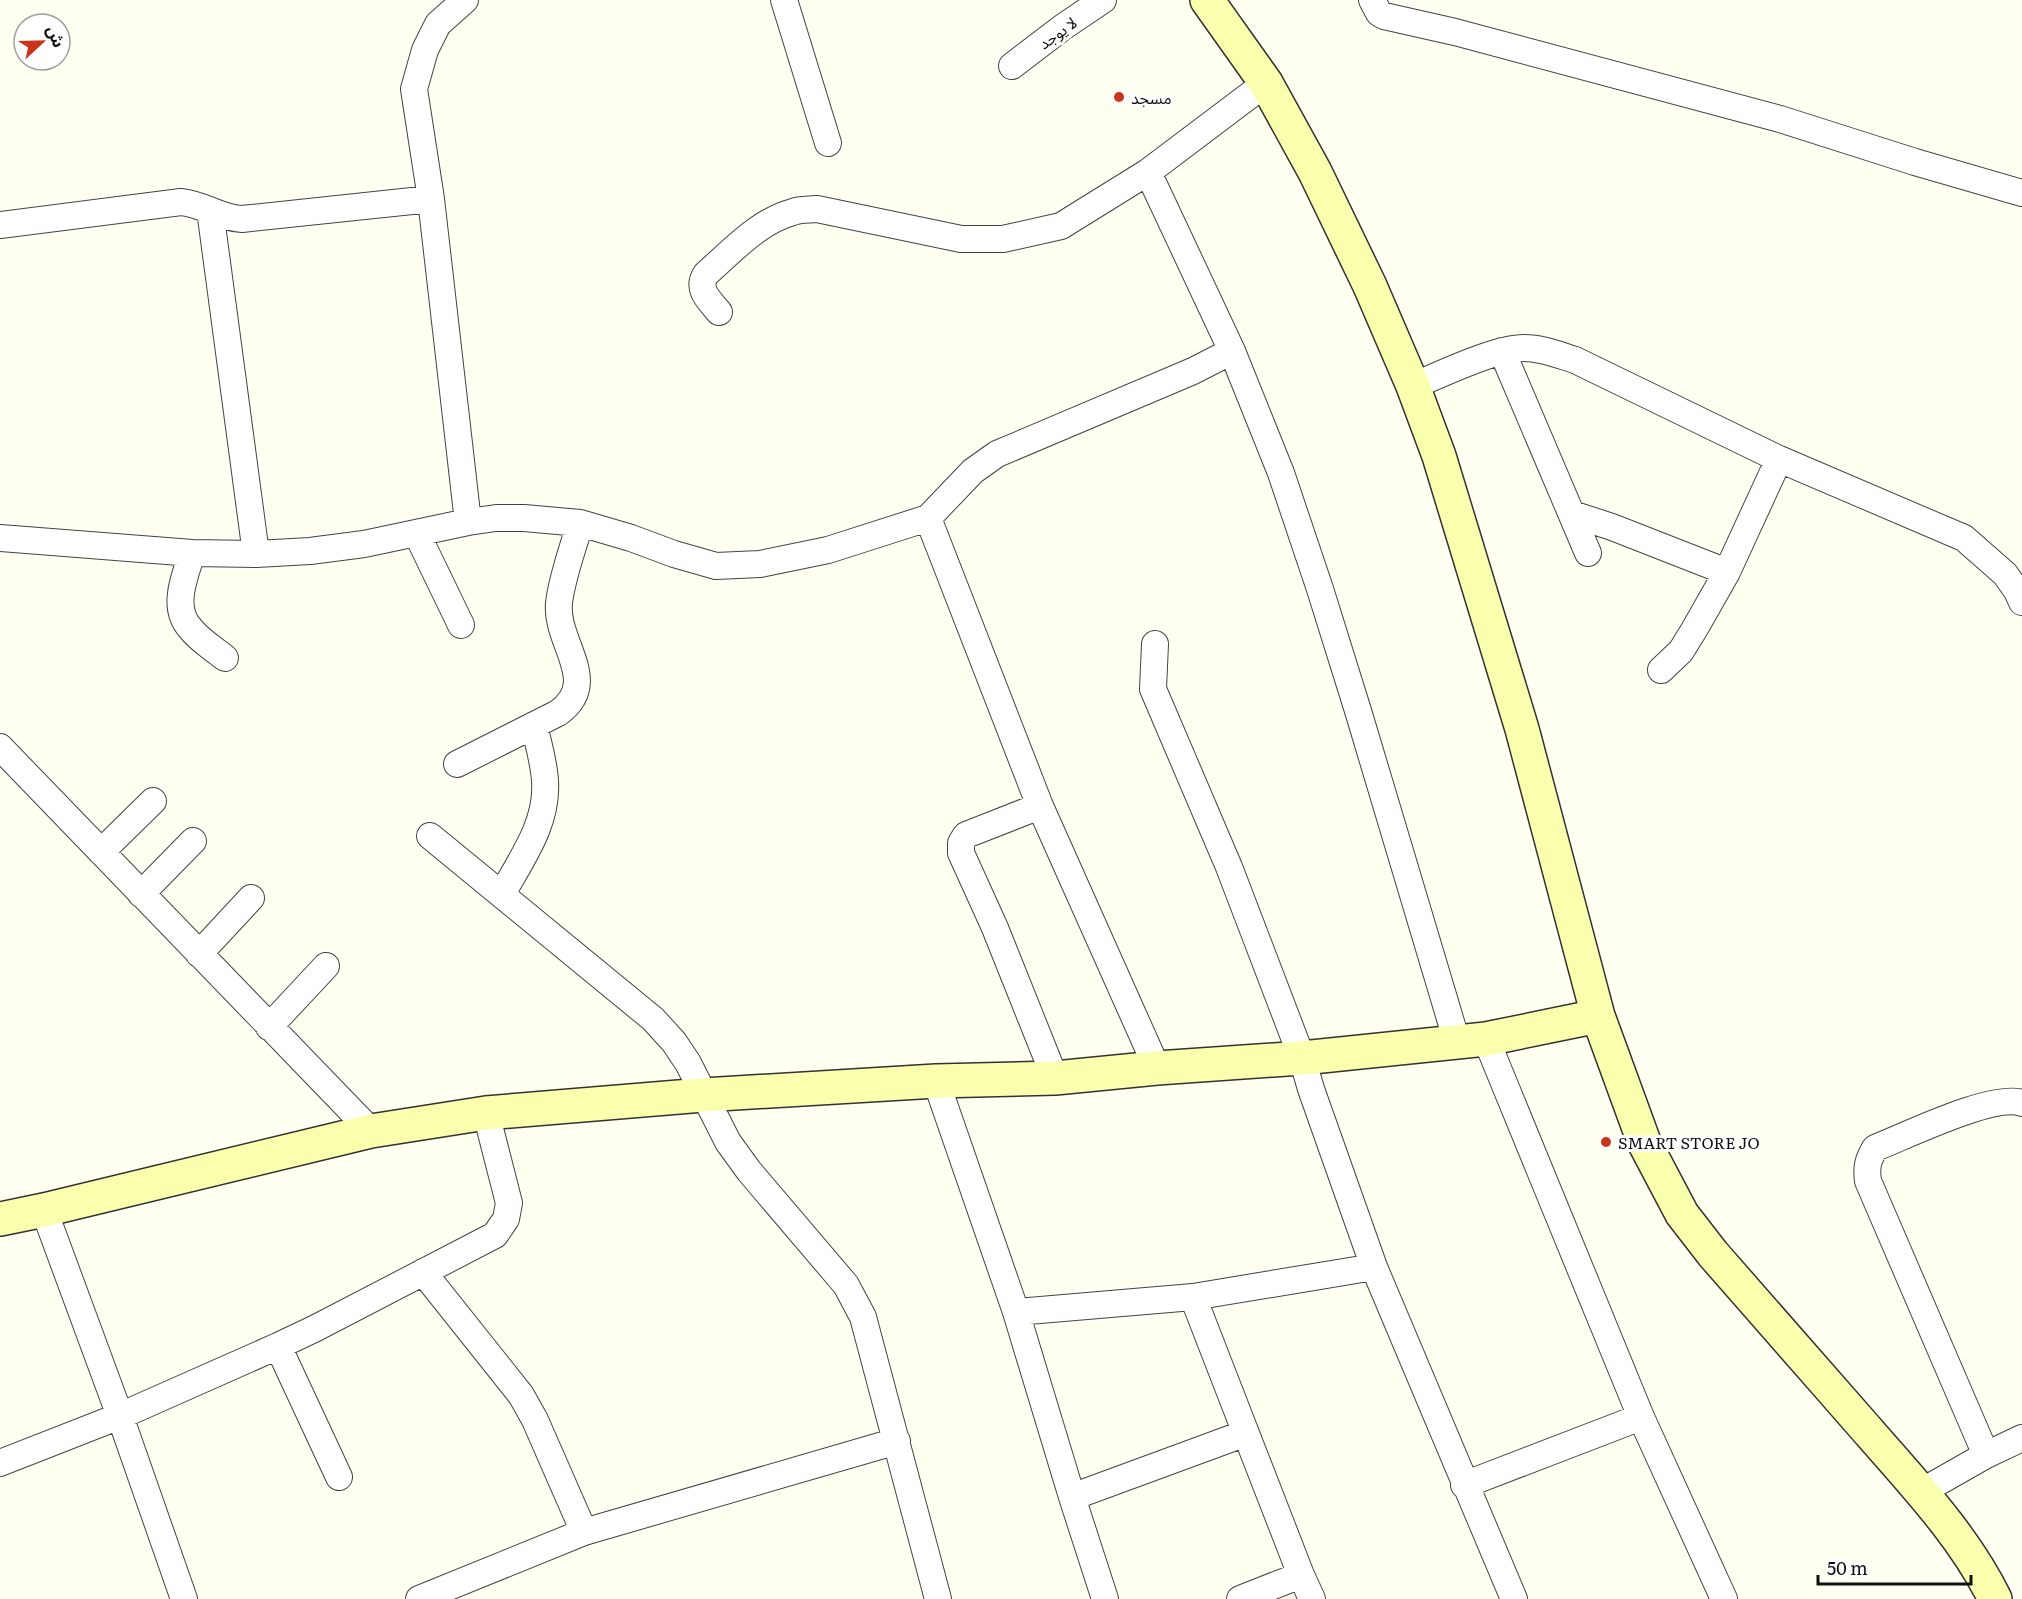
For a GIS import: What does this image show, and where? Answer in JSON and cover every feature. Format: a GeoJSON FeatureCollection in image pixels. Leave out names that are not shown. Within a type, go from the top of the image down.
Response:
{"type":"FeatureCollection","features":[{"type":"Feature","properties":{"kind":"street"},"geometry":{"type":"LineString","coordinates":[[465,0],[438,24],[425,50],[414,89],[431,199],[468,522]]}},
{"type":"Feature","properties":{"kind":"street"},"geometry":{"type":"LineString","coordinates":[[784,0],[828,143]]}},
{"type":"Feature","properties":{"kind":"street","name":"لا يوجد"},"geometry":{"type":"LineString","coordinates":[[1012,66],[1103,0]]}},
{"type":"Feature","properties":{"kind":"street"},"geometry":{"type":"LineString","coordinates":[[1207,0],[1266,83],[1315,172],[1370,286],[1413,386],[1439,456],[1522,729],[1598,1016],[1644,1142],[1682,1214],[1713,1254],[1922,1492],[1956,1534],[1982,1573],[1995,1599]]}},
{"type":"Feature","properties":{"kind":"street"},"geometry":{"type":"LineString","coordinates":[[1372,0],[1379,13],[1384,16],[1455,32],[1780,119],[2022,193]]}},
{"type":"Feature","properties":{"kind":"street"},"geometry":{"type":"LineString","coordinates":[[719,312],[704,294],[701,287],[702,280],[760,228],[778,217],[796,211],[817,209],[961,239],[1003,239],[1061,226],[1148,172],[1266,83]]}},
{"type":"Feature","properties":{"kind":"street"},"geometry":{"type":"LineString","coordinates":[[1148,172],[1232,351],[1281,473],[1472,1040],[1724,1599]]}},
{"type":"Feature","properties":{"kind":"street"},"geometry":{"type":"LineString","coordinates":[[0,225],[181,202],[201,206],[231,219],[242,219],[431,199]]}},
{"type":"Feature","properties":{"kind":"street"},"geometry":{"type":"LineString","coordinates":[[210,210],[256,554]]}},
{"type":"Feature","properties":{"kind":"street"},"geometry":{"type":"LineString","coordinates":[[1413,386],[1502,351],[1524,348],[1575,360],[1779,459],[1964,538],[2005,574],[2018,591],[2022,602]]}},
{"type":"Feature","properties":{"kind":"street"},"geometry":{"type":"LineString","coordinates":[[0,538],[192,553],[256,554],[342,547],[417,534],[468,522],[496,518],[524,518],[580,523],[716,566],[760,564],[828,550],[928,518],[973,471],[997,454],[1193,371],[1232,351]]}},
{"type":"Feature","properties":{"kind":"street"},"geometry":{"type":"LineString","coordinates":[[1502,351],[1588,553]]}},
{"type":"Feature","properties":{"kind":"street"},"geometry":{"type":"LineString","coordinates":[[1661,670],[1688,642],[1727,572],[1779,459]]}},
{"type":"Feature","properties":{"kind":"street"},"geometry":{"type":"LineString","coordinates":[[1572,514],[1612,527],[1727,572]]}},
{"type":"Feature","properties":{"kind":"street"},"geometry":{"type":"LineString","coordinates":[[928,518],[1040,806],[1156,1068]]}},
{"type":"Feature","properties":{"kind":"street"},"geometry":{"type":"LineString","coordinates":[[457,764],[566,707],[576,692],[578,673],[560,625],[559,604],[580,523]]}},
{"type":"Feature","properties":{"kind":"street"},"geometry":{"type":"LineString","coordinates":[[417,534],[461,625]]}},
{"type":"Feature","properties":{"kind":"street"},"geometry":{"type":"LineString","coordinates":[[192,553],[180,598],[181,609],[189,628],[225,658]]}},
{"type":"Feature","properties":{"kind":"street"},"geometry":{"type":"LineString","coordinates":[[1155,644],[1153,689],[1229,867],[1302,1058],[1374,1267],[1514,1599]]}},
{"type":"Feature","properties":{"kind":"street"},"geometry":{"type":"LineString","coordinates":[[502,894],[536,832],[544,807],[545,779],[534,725]]}},
{"type":"Feature","properties":{"kind":"street"},"geometry":{"type":"LineString","coordinates":[[0,747],[371,1131]]}},
{"type":"Feature","properties":{"kind":"street"},"geometry":{"type":"LineString","coordinates":[[101,852],[153,801]]}},
{"type":"Feature","properties":{"kind":"street"},"geometry":{"type":"LineString","coordinates":[[1040,806],[966,835],[962,843],[962,853],[995,928],[1055,1078]]}},
{"type":"Feature","properties":{"kind":"street"},"geometry":{"type":"LineString","coordinates":[[430,836],[653,1019],[688,1063],[728,1142],[846,1285],[863,1317],[938,1599]]}},
{"type":"Feature","properties":{"kind":"street"},"geometry":{"type":"LineString","coordinates":[[141,894],[194,841]]}},
{"type":"Feature","properties":{"kind":"street"},"geometry":{"type":"LineString","coordinates":[[199,954],[251,898]]}},
{"type":"Feature","properties":{"kind":"street"},"geometry":{"type":"LineString","coordinates":[[269,1027],[326,966]]}},
{"type":"Feature","properties":{"kind":"street"},"geometry":{"type":"LineString","coordinates":[[0,1219],[371,1131],[486,1113],[703,1095],[936,1081],[1055,1078],[1156,1068],[1302,1058],[1472,1040],[1598,1016]]}},
{"type":"Feature","properties":{"kind":"street"},"geometry":{"type":"LineString","coordinates":[[936,1081],[1016,1312],[1105,1599]]}},
{"type":"Feature","properties":{"kind":"street"},"geometry":{"type":"LineString","coordinates":[[1986,1455],[1868,1181],[1868,1159],[1875,1148],[1984,1105],[2005,1101],[2022,1103]]}},
{"type":"Feature","properties":{"kind":"street"},"geometry":{"type":"LineString","coordinates":[[0,1463],[120,1416],[278,1346],[487,1240],[495,1234],[509,1211],[508,1195],[486,1113]]}},
{"type":"Feature","properties":{"kind":"street"},"geometry":{"type":"LineString","coordinates":[[44,1210],[184,1599]]}},
{"type":"Feature","properties":{"kind":"street"},"geometry":{"type":"LineString","coordinates":[[1016,1312],[1193,1297],[1374,1267]]}},
{"type":"Feature","properties":{"kind":"street"},"geometry":{"type":"LineString","coordinates":[[423,1272],[521,1395],[535,1420],[584,1532]]}},
{"type":"Feature","properties":{"kind":"street"},"geometry":{"type":"LineString","coordinates":[[1193,1297],[1312,1599]]}},
{"type":"Feature","properties":{"kind":"street"},"geometry":{"type":"LineString","coordinates":[[278,1346],[339,1477]]}},
{"type":"Feature","properties":{"kind":"street"},"geometry":{"type":"LineString","coordinates":[[1464,1485],[1641,1417]]}},
{"type":"Feature","properties":{"kind":"street"},"geometry":{"type":"LineString","coordinates":[[1072,1497],[1246,1433]]}},
{"type":"Feature","properties":{"kind":"street"},"geometry":{"type":"LineString","coordinates":[[1922,1492],[1986,1455],[2022,1438]]}},
{"type":"Feature","properties":{"kind":"street"},"geometry":{"type":"LineString","coordinates":[[419,1599],[584,1532],[897,1441]]}},
{"type":"Feature","properties":{"kind":"street"},"geometry":{"type":"LineString","coordinates":[[1240,1599],[1301,1575]]}},
{"type":"Feature","properties":{"kind":"place","name":"مسجد"},"geometry":{"type":"Point","coordinates":[1119,97]}},
{"type":"Feature","properties":{"kind":"place","name":"SMART STORE JO"},"geometry":{"type":"Point","coordinates":[1606,1142]}}]}
